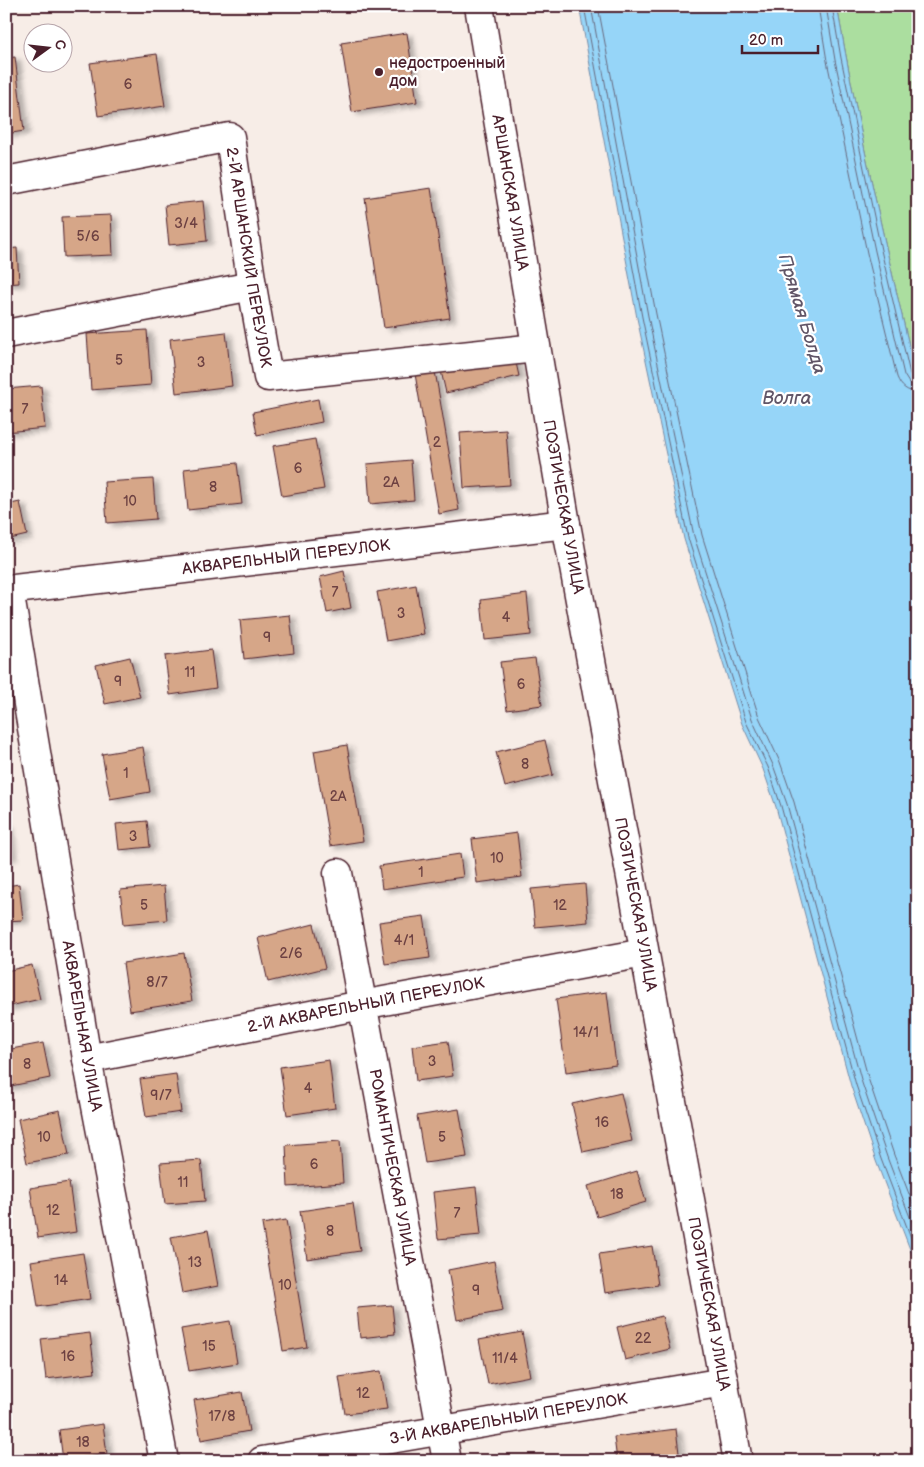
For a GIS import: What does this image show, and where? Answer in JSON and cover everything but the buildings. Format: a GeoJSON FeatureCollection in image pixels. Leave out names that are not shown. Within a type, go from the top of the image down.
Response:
{"type":"FeatureCollection","features":[{"type":"Feature","properties":{"kind":"street","name":"АРШАНСКАЯ УЛИЦА"},"geometry":{"type":"LineString","coordinates":[[479,6],[536,348]]}},
{"type":"Feature","properties":{"kind":"street","name":"2-Й АРШАНСКИЙ ПЕРЕУЛОК"},"geometry":{"type":"LineString","coordinates":[[6,181],[230,137],[252,286],[268,377],[536,348]]}},
{"type":"Feature","properties":{"kind":"street"},"geometry":{"type":"LineString","coordinates":[[6,334],[252,286]]}},
{"type":"Feature","properties":{"kind":"street","name":"ПОЭТИЧЕСКАЯ УЛИЦА"},"geometry":{"type":"LineString","coordinates":[[536,348],[566,524],[738,1461]]}},
{"type":"Feature","properties":{"kind":"street","name":"АКВАРЕЛЬНЫЙ ПЕРЕУЛОК"},"geometry":{"type":"LineString","coordinates":[[8,590],[566,524]]}},
{"type":"Feature","properties":{"kind":"street","name":"АКВАРЕЛЬНАЯ УЛИЦА"},"geometry":{"type":"LineString","coordinates":[[8,590],[87,1059],[164,1461]]}},
{"type":"Feature","properties":{"kind":"street","name":"РОМАНТИЧЕСКАЯ УЛИЦА"},"geometry":{"type":"LineString","coordinates":[[338,873],[447,1461]]}},
{"type":"Feature","properties":{"kind":"street","name":"2-Й АКВАРЕЛЬНЫЙ ПЕРЕУЛОК"},"geometry":{"type":"LineString","coordinates":[[87,1059],[362,1005],[644,953]]}},
{"type":"Feature","properties":{"kind":"street","name":"3-Й АКВАРЕЛЬНЫЙ ПЕРЕУЛОК"},"geometry":{"type":"LineString","coordinates":[[262,1461],[724,1382]]}},
{"type":"Feature","properties":{"kind":"green space"},"geometry":{"type":"Polygon","coordinates":[[[837,6],[918,6],[918,383],[875,195],[837,6]]]}},
{"type":"Feature","properties":{"kind":"water","name":"Волга"},"geometry":{"type":"Polygon","coordinates":[[[579,6],[837,6],[874,195],[918,383],[918,1270],[876,1161],[851,1086],[776,807],[763,769],[742,724],[684,539],[637,318],[579,6]]]}},
{"type":"Feature","properties":{"kind":"place","name":"недостроенный дом"},"geometry":{"type":"Point","coordinates":[379,72]}},
{"type":"Feature","properties":{"kind":"water label","name":"Прямая Болда"},"geometry":{"type":"Point","coordinates":[802,314]}}]}
